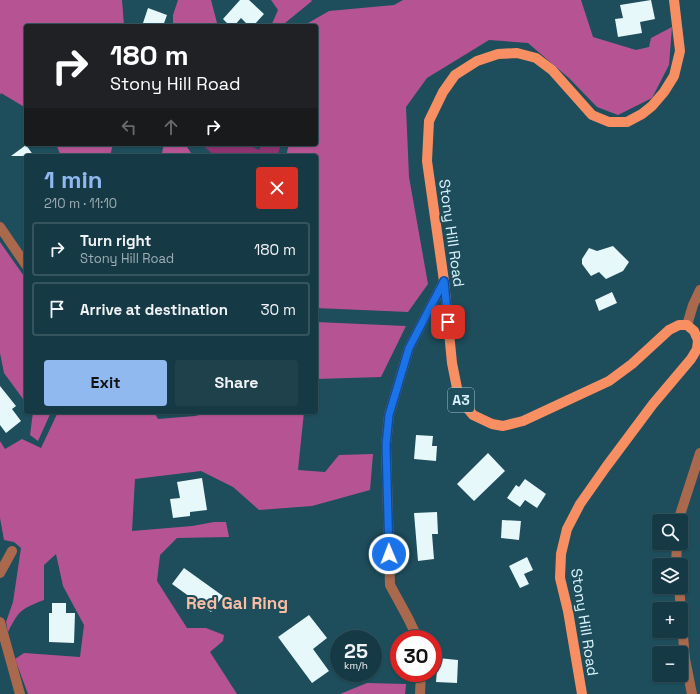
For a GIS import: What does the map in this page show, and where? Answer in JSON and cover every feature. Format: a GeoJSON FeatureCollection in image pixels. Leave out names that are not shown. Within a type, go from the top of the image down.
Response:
{"type":"FeatureCollection","features":[{"type":"Feature","properties":{"kind":"main road","name":"Stony Hill Road"},"geometry":{"type":"LineString","coordinates":[[582,694],[568,611],[560,578],[561,554],[567,529],[580,504],[606,467],[653,404],[691,359],[697,349],[698,340],[694,331],[687,325],[679,325],[669,330],[632,364],[609,380],[524,421],[503,426],[492,424],[473,415],[459,398],[452,363],[444,281],[427,161],[429,121],[443,92],[455,75],[477,61],[498,54],[517,53],[536,58],[552,70],[592,115],[609,122],[627,122],[642,114],[652,106],[664,92],[674,76],[680,51],[674,0]]}},
{"type":"Feature","properties":{"kind":"street"},"geometry":{"type":"LineString","coordinates":[[0,227],[24,262]]}},
{"type":"Feature","properties":{"kind":"street"},"geometry":{"type":"LineString","coordinates":[[414,630],[390,585],[386,445],[389,415],[409,348],[444,281]]}},
{"type":"Feature","properties":{"kind":"street"},"geometry":{"type":"LineString","coordinates":[[687,325],[693,305],[700,290]]}},
{"type":"Feature","properties":{"kind":"street"},"geometry":{"type":"LineString","coordinates":[[680,514],[700,453]]}},
{"type":"Feature","properties":{"kind":"street"},"geometry":{"type":"LineString","coordinates":[[0,573],[12,552]]}},
{"type":"Feature","properties":{"kind":"street"},"geometry":{"type":"LineString","coordinates":[[0,622],[20,694]]}},
{"type":"Feature","properties":{"kind":"street"},"geometry":{"type":"LineString","coordinates":[[683,638],[685,659],[692,694]]}},
{"type":"Feature","properties":{"kind":"street"},"geometry":{"type":"LineString","coordinates":[[420,694],[421,682]]}},
{"type":"Feature","properties":{"kind":"shaded area"},"geometry":{"type":"Polygon","coordinates":[[[0,0],[122,0],[124,24],[24,24],[24,107],[1,93],[0,95],[0,0]]]}},
{"type":"Feature","properties":{"kind":"shaded area"},"geometry":{"type":"Polygon","coordinates":[[[178,0],[211,0],[218,24],[173,24],[173,15],[178,0]]]}},
{"type":"Feature","properties":{"kind":"shaded area"},"geometry":{"type":"Polygon","coordinates":[[[271,0],[312,1],[285,24],[272,24],[278,10],[271,0]]]}},
{"type":"Feature","properties":{"kind":"shaded area"},"geometry":{"type":"Polygon","coordinates":[[[403,0],[581,0],[593,37],[636,50],[649,47],[651,38],[672,27],[669,65],[652,98],[618,115],[597,107],[570,79],[528,43],[489,40],[427,78],[406,107],[409,177],[428,284],[408,312],[318,308],[318,154],[286,154],[288,146],[318,146],[318,24],[306,24],[329,11],[394,5],[403,0]]]}},
{"type":"Feature","properties":{"kind":"shaded area"},"geometry":{"type":"Polygon","coordinates":[[[57,146],[112,146],[110,154],[60,154],[57,146]]]}},
{"type":"Feature","properties":{"kind":"shaded area"},"geometry":{"type":"Polygon","coordinates":[[[164,146],[186,146],[192,154],[160,154],[162,153],[164,146]]]}},
{"type":"Feature","properties":{"kind":"shaded area"},"geometry":{"type":"Polygon","coordinates":[[[203,146],[251,146],[259,150],[261,146],[280,146],[278,154],[213,154],[203,146]]]}},
{"type":"Feature","properties":{"kind":"shaded area"},"geometry":{"type":"Polygon","coordinates":[[[0,242],[24,276],[24,400],[4,373],[0,353],[0,242]]]}},
{"type":"Feature","properties":{"kind":"shaded area"},"geometry":{"type":"Polygon","coordinates":[[[318,322],[406,326],[381,377],[318,379],[318,322]]]}},
{"type":"Feature","properties":{"kind":"shaded area"},"geometry":{"type":"Polygon","coordinates":[[[33,414],[50,414],[38,441],[30,435],[33,414]]]}},
{"type":"Feature","properties":{"kind":"shaded area"},"geometry":{"type":"Polygon","coordinates":[[[57,414],[155,414],[158,419],[204,414],[304,414],[298,470],[325,472],[339,455],[373,454],[370,490],[312,506],[259,510],[233,487],[201,471],[135,479],[132,531],[226,522],[229,537],[177,538],[160,555],[157,581],[187,628],[206,628],[224,635],[223,641],[210,652],[237,694],[28,694],[15,659],[24,653],[80,657],[84,625],[63,586],[56,554],[44,565],[44,600],[25,608],[15,619],[8,632],[6,622],[13,602],[21,548],[14,542],[4,540],[0,518],[0,441],[5,449],[22,439],[41,448],[57,414]]]}},
{"type":"Feature","properties":{"kind":"shaded area"},"geometry":{"type":"Polygon","coordinates":[[[367,683],[406,684],[405,694],[340,694],[367,683]]]}},
{"type":"Feature","properties":{"kind":"building"},"geometry":{"type":"Polygon","coordinates":[[[240,0],[249,0],[264,14],[255,24],[247,24],[241,18],[236,24],[228,24],[223,19],[240,0]]]}},
{"type":"Feature","properties":{"kind":"building"},"geometry":{"type":"Polygon","coordinates":[[[651,0],[655,19],[640,22],[642,33],[618,37],[615,19],[623,18],[620,5],[651,0]]]}},
{"type":"Feature","properties":{"kind":"building"},"geometry":{"type":"Polygon","coordinates":[[[148,8],[167,15],[164,24],[143,24],[148,8]]]}},
{"type":"Feature","properties":{"kind":"building"},"geometry":{"type":"Polygon","coordinates":[[[25,146],[27,146],[33,154],[24,154],[24,156],[11,156],[25,146]]]}},
{"type":"Feature","properties":{"kind":"building"},"geometry":{"type":"Polygon","coordinates":[[[613,246],[629,262],[623,271],[606,279],[599,272],[591,276],[582,264],[582,259],[589,248],[597,251],[613,246]]]}},
{"type":"Feature","properties":{"kind":"building"},"geometry":{"type":"Polygon","coordinates":[[[612,292],[617,303],[599,311],[595,300],[612,292]]]}},
{"type":"Feature","properties":{"kind":"building"},"geometry":{"type":"Polygon","coordinates":[[[0,386],[16,406],[12,409],[21,421],[6,433],[0,425],[0,386]]]}},
{"type":"Feature","properties":{"kind":"building"},"geometry":{"type":"Polygon","coordinates":[[[416,435],[433,436],[432,446],[437,446],[436,461],[414,459],[416,435]]]}},
{"type":"Feature","properties":{"kind":"building"},"geometry":{"type":"Polygon","coordinates":[[[488,453],[505,471],[474,501],[457,484],[488,453]]]}},
{"type":"Feature","properties":{"kind":"building"},"geometry":{"type":"Polygon","coordinates":[[[202,478],[207,510],[190,512],[190,516],[173,518],[170,499],[180,498],[177,482],[202,478]]]}},
{"type":"Feature","properties":{"kind":"building"},"geometry":{"type":"Polygon","coordinates":[[[525,479],[546,494],[537,508],[525,500],[520,507],[507,498],[516,485],[519,487],[525,479]]]}},
{"type":"Feature","properties":{"kind":"building"},"geometry":{"type":"Polygon","coordinates":[[[437,512],[438,534],[432,534],[434,559],[418,561],[414,513],[437,512]]]}},
{"type":"Feature","properties":{"kind":"building"},"geometry":{"type":"Polygon","coordinates":[[[502,520],[521,521],[519,540],[501,538],[502,520]]]}},
{"type":"Feature","properties":{"kind":"building"},"geometry":{"type":"Polygon","coordinates":[[[527,557],[533,570],[524,574],[529,584],[520,588],[509,566],[527,557]]]}},
{"type":"Feature","properties":{"kind":"building"},"geometry":{"type":"Polygon","coordinates":[[[184,568],[223,596],[211,612],[172,584],[184,568]]]}},
{"type":"Feature","properties":{"kind":"building"},"geometry":{"type":"Polygon","coordinates":[[[52,603],[66,603],[66,613],[75,613],[74,643],[49,642],[49,613],[52,613],[52,603]]]}},
{"type":"Feature","properties":{"kind":"building"},"geometry":{"type":"Polygon","coordinates":[[[309,615],[327,638],[313,649],[329,671],[312,683],[278,637],[309,615]]]}},
{"type":"Feature","properties":{"kind":"building"},"geometry":{"type":"Polygon","coordinates":[[[442,658],[458,660],[457,683],[436,682],[442,682],[442,658]]]}},
{"type":"Feature","properties":{"kind":"district","name":"Red Gal Ring"},"geometry":{"type":"Point","coordinates":[237,603]}},
{"type":"Feature","properties":{"kind":"route"},"geometry":{"type":"LineString","coordinates":[[389,554],[386,445],[389,415],[409,348],[444,281],[448,322]]}}]}
